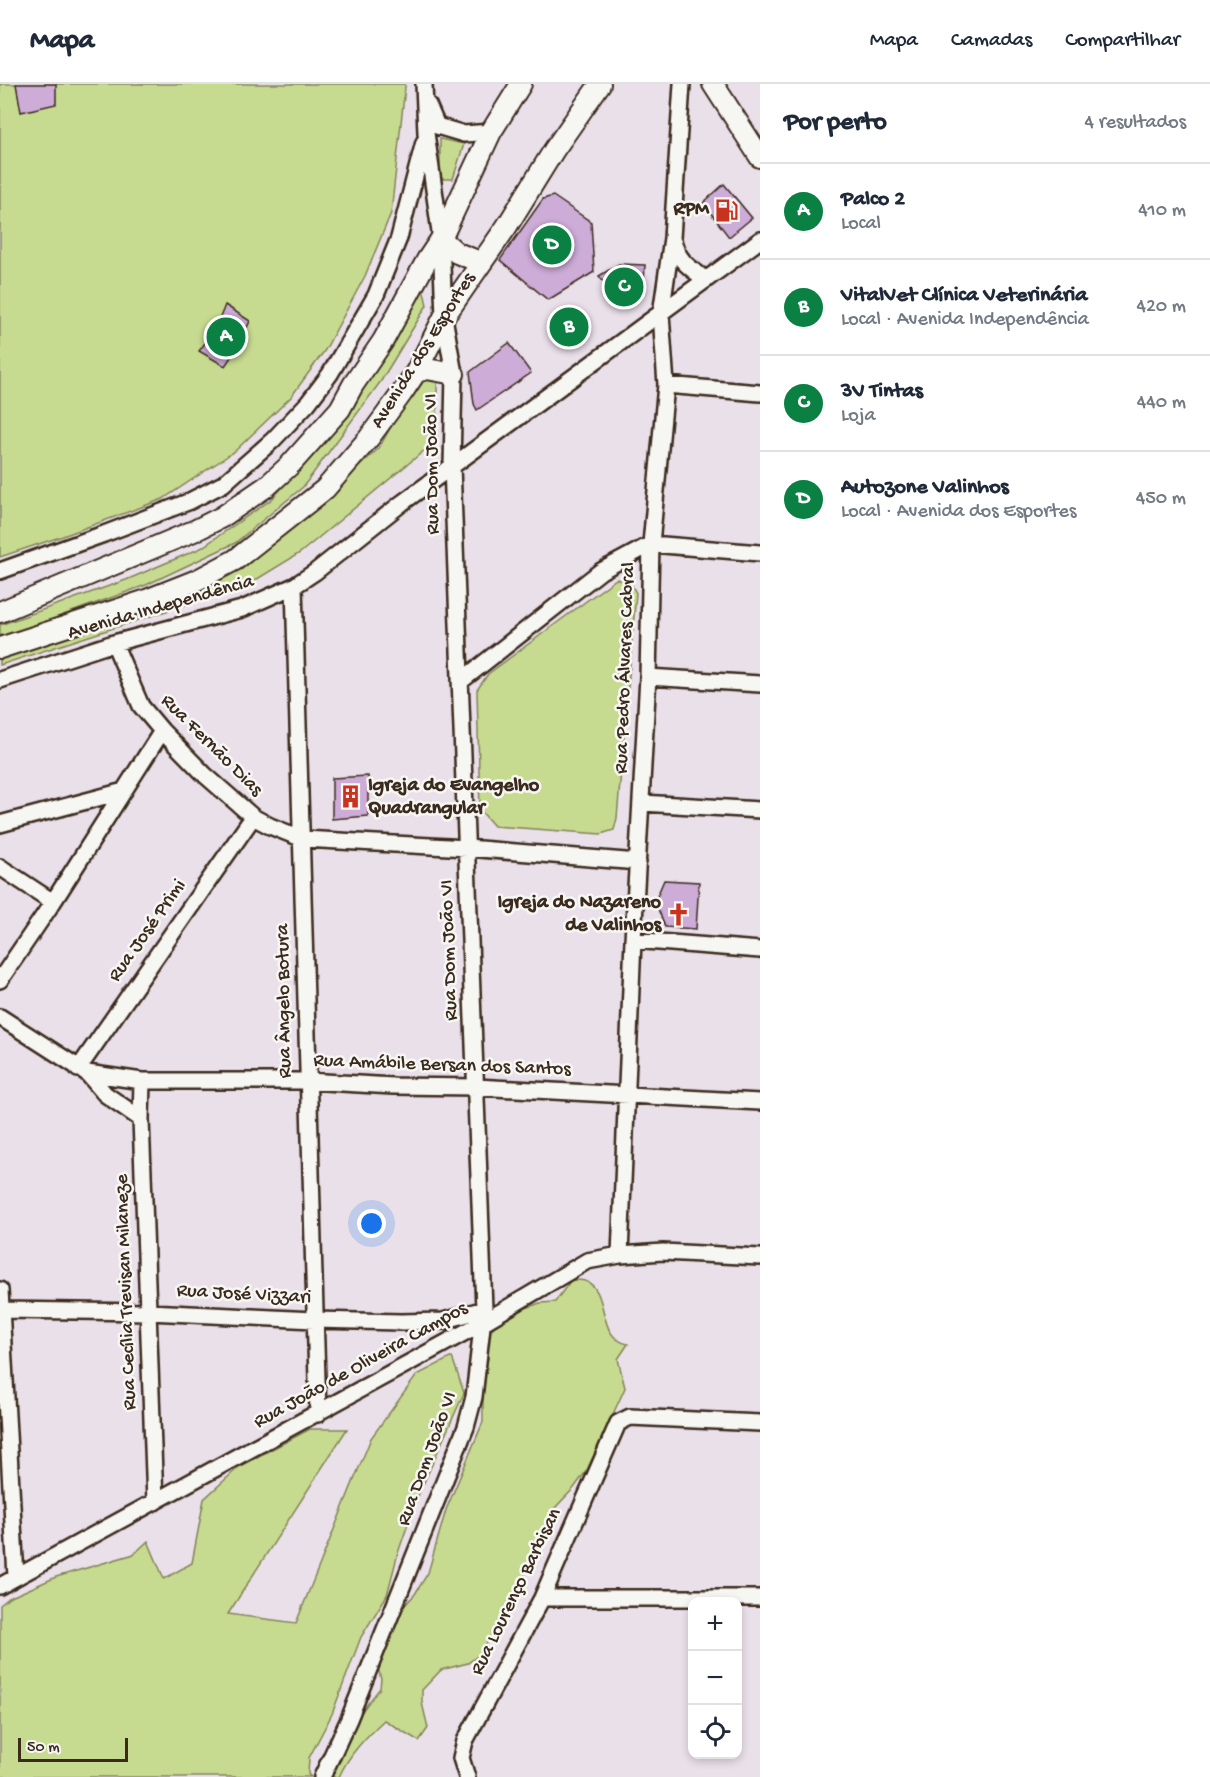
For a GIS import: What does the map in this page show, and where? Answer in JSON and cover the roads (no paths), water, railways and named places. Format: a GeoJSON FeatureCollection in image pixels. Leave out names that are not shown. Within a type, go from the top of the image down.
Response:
{"type":"FeatureCollection","features":[{"type":"Feature","properties":{"kind":"main road","name":"Avenida dos Esportes"},"geometry":{"type":"LineString","coordinates":[[0,612],[222,518],[267,486],[290,465],[340,409],[353,385],[383,341],[426,260],[441,239],[491,132],[521,84]]}},
{"type":"Feature","properties":{"kind":"main road","name":"Avenida dos Esportes"},"geometry":{"type":"LineString","coordinates":[[0,648],[144,602],[197,580],[235,560],[325,489],[369,438],[416,372],[444,317],[600,84]]}},
{"type":"Feature","properties":{"kind":"main road"},"geometry":{"type":"LineString","coordinates":[[713,84],[760,157]]}},
{"type":"Feature","properties":{"kind":"main road"},"geometry":{"type":"LineString","coordinates":[[441,239],[457,253],[480,262]]}},
{"type":"Feature","properties":{"kind":"main road"},"geometry":{"type":"LineString","coordinates":[[416,372],[427,369],[453,374]]}},
{"type":"Feature","properties":{"kind":"street","name":"Rua Pedro Álvares Cabral"},"geometry":{"type":"LineString","coordinates":[[620,1255],[633,940],[648,678],[651,544],[666,385],[662,314],[672,238],[681,84]]}},
{"type":"Feature","properties":{"kind":"street","name":"Rua Dom João VI"},"geometry":{"type":"LineString","coordinates":[[424,89],[437,126],[464,134],[491,132]]}},
{"type":"Feature","properties":{"kind":"street","name":"Rua Dom João VI"},"geometry":{"type":"LineString","coordinates":[[322,1777],[349,1719],[466,1427],[474,1397],[483,1316],[452,466],[453,374],[444,317],[441,239],[426,133],[424,89]]}},
{"type":"Feature","properties":{"kind":"street"},"geometry":{"type":"LineString","coordinates":[[0,571],[188,502],[223,484],[280,432],[308,403],[330,374],[376,295],[392,261],[408,211],[426,133]]}},
{"type":"Feature","properties":{"kind":"street"},"geometry":{"type":"LineString","coordinates":[[672,238],[676,254],[681,261],[706,280]]}},
{"type":"Feature","properties":{"kind":"street","name":"Avenida Independência"},"geometry":{"type":"LineString","coordinates":[[0,680],[114,643],[242,609],[294,586],[402,503],[760,240]]}},
{"type":"Feature","properties":{"kind":"street"},"geometry":{"type":"LineString","coordinates":[[666,385],[760,393]]}},
{"type":"Feature","properties":{"kind":"street"},"geometry":{"type":"LineString","coordinates":[[461,681],[601,571],[651,544],[760,553]]}},
{"type":"Feature","properties":{"kind":"street","name":"Rua Ângelo Botura"},"geometry":{"type":"LineString","coordinates":[[294,586],[318,1414]]}},
{"type":"Feature","properties":{"kind":"street","name":"Rua Fernão Dias"},"geometry":{"type":"LineString","coordinates":[[114,643],[141,706],[162,731],[205,775],[253,817],[303,839],[467,848],[639,862]]}},
{"type":"Feature","properties":{"kind":"street"},"geometry":{"type":"LineString","coordinates":[[648,678],[760,684]]}},
{"type":"Feature","properties":{"kind":"street"},"geometry":{"type":"LineString","coordinates":[[0,980],[53,902],[162,731]]}},
{"type":"Feature","properties":{"kind":"street"},"geometry":{"type":"LineString","coordinates":[[0,824],[124,791]]}},
{"type":"Feature","properties":{"kind":"street"},"geometry":{"type":"LineString","coordinates":[[642,803],[760,810]]}},
{"type":"Feature","properties":{"kind":"street","name":"Rua José Primi"},"geometry":{"type":"LineString","coordinates":[[83,1071],[253,817]]}},
{"type":"Feature","properties":{"kind":"street"},"geometry":{"type":"LineString","coordinates":[[0,867],[53,902]]}},
{"type":"Feature","properties":{"kind":"street"},"geometry":{"type":"LineString","coordinates":[[633,940],[760,950]]}},
{"type":"Feature","properties":{"kind":"street"},"geometry":{"type":"LineString","coordinates":[[0,1017],[83,1071],[105,1094],[141,1119]]}},
{"type":"Feature","properties":{"kind":"street","name":"Rua Amábile Bersan dos Santos"},"geometry":{"type":"LineString","coordinates":[[83,1071],[142,1081],[308,1081],[760,1102]]}},
{"type":"Feature","properties":{"kind":"street","name":"Rua Cecília Trevisan Milaneze"},"geometry":{"type":"LineString","coordinates":[[142,1081],[141,1119],[155,1503]]}},
{"type":"Feature","properties":{"kind":"street","name":"Rua João de Oliveira Campos"},"geometry":{"type":"LineString","coordinates":[[0,1586],[318,1414],[483,1316],[587,1261],[620,1255],[663,1252],[760,1257]]}},
{"type":"Feature","properties":{"kind":"street"},"geometry":{"type":"LineString","coordinates":[[0,1290],[16,1577]]}},
{"type":"Feature","properties":{"kind":"street","name":"Rua José Vizzari"},"geometry":{"type":"LineString","coordinates":[[2,1310],[149,1312],[314,1320],[443,1321],[483,1316]]}},
{"type":"Feature","properties":{"kind":"street","name":"Rua Lourenço Barbisan"},"geometry":{"type":"LineString","coordinates":[[467,1777],[461,1758],[465,1741],[542,1598],[618,1423],[630,1417],[760,1423]]}},
{"type":"Feature","properties":{"kind":"street"},"geometry":{"type":"LineString","coordinates":[[542,1598],[760,1598]]}},
{"type":"Feature","properties":{"kind":"place","name":"RPM"},"geometry":{"type":"Point","coordinates":[727,210]}},
{"type":"Feature","properties":{"kind":"place","name":"Autozone Valinhos"},"geometry":{"type":"Point","coordinates":[552,245]}},
{"type":"Feature","properties":{"kind":"place","name":"3V Tintas"},"geometry":{"type":"Point","coordinates":[624,287]}},
{"type":"Feature","properties":{"kind":"place","name":"VitalVet Clínica Veterinária"},"geometry":{"type":"Point","coordinates":[569,327]}},
{"type":"Feature","properties":{"kind":"place","name":"Palco 2"},"geometry":{"type":"Point","coordinates":[226,337]}},
{"type":"Feature","properties":{"kind":"place","name":"Igreja do Evangelho Quadrangular"},"geometry":{"type":"Point","coordinates":[350,797]}},
{"type":"Feature","properties":{"kind":"place","name":"Igreja do Nazareno de Valinhos"},"geometry":{"type":"Point","coordinates":[679,914]}}]}
